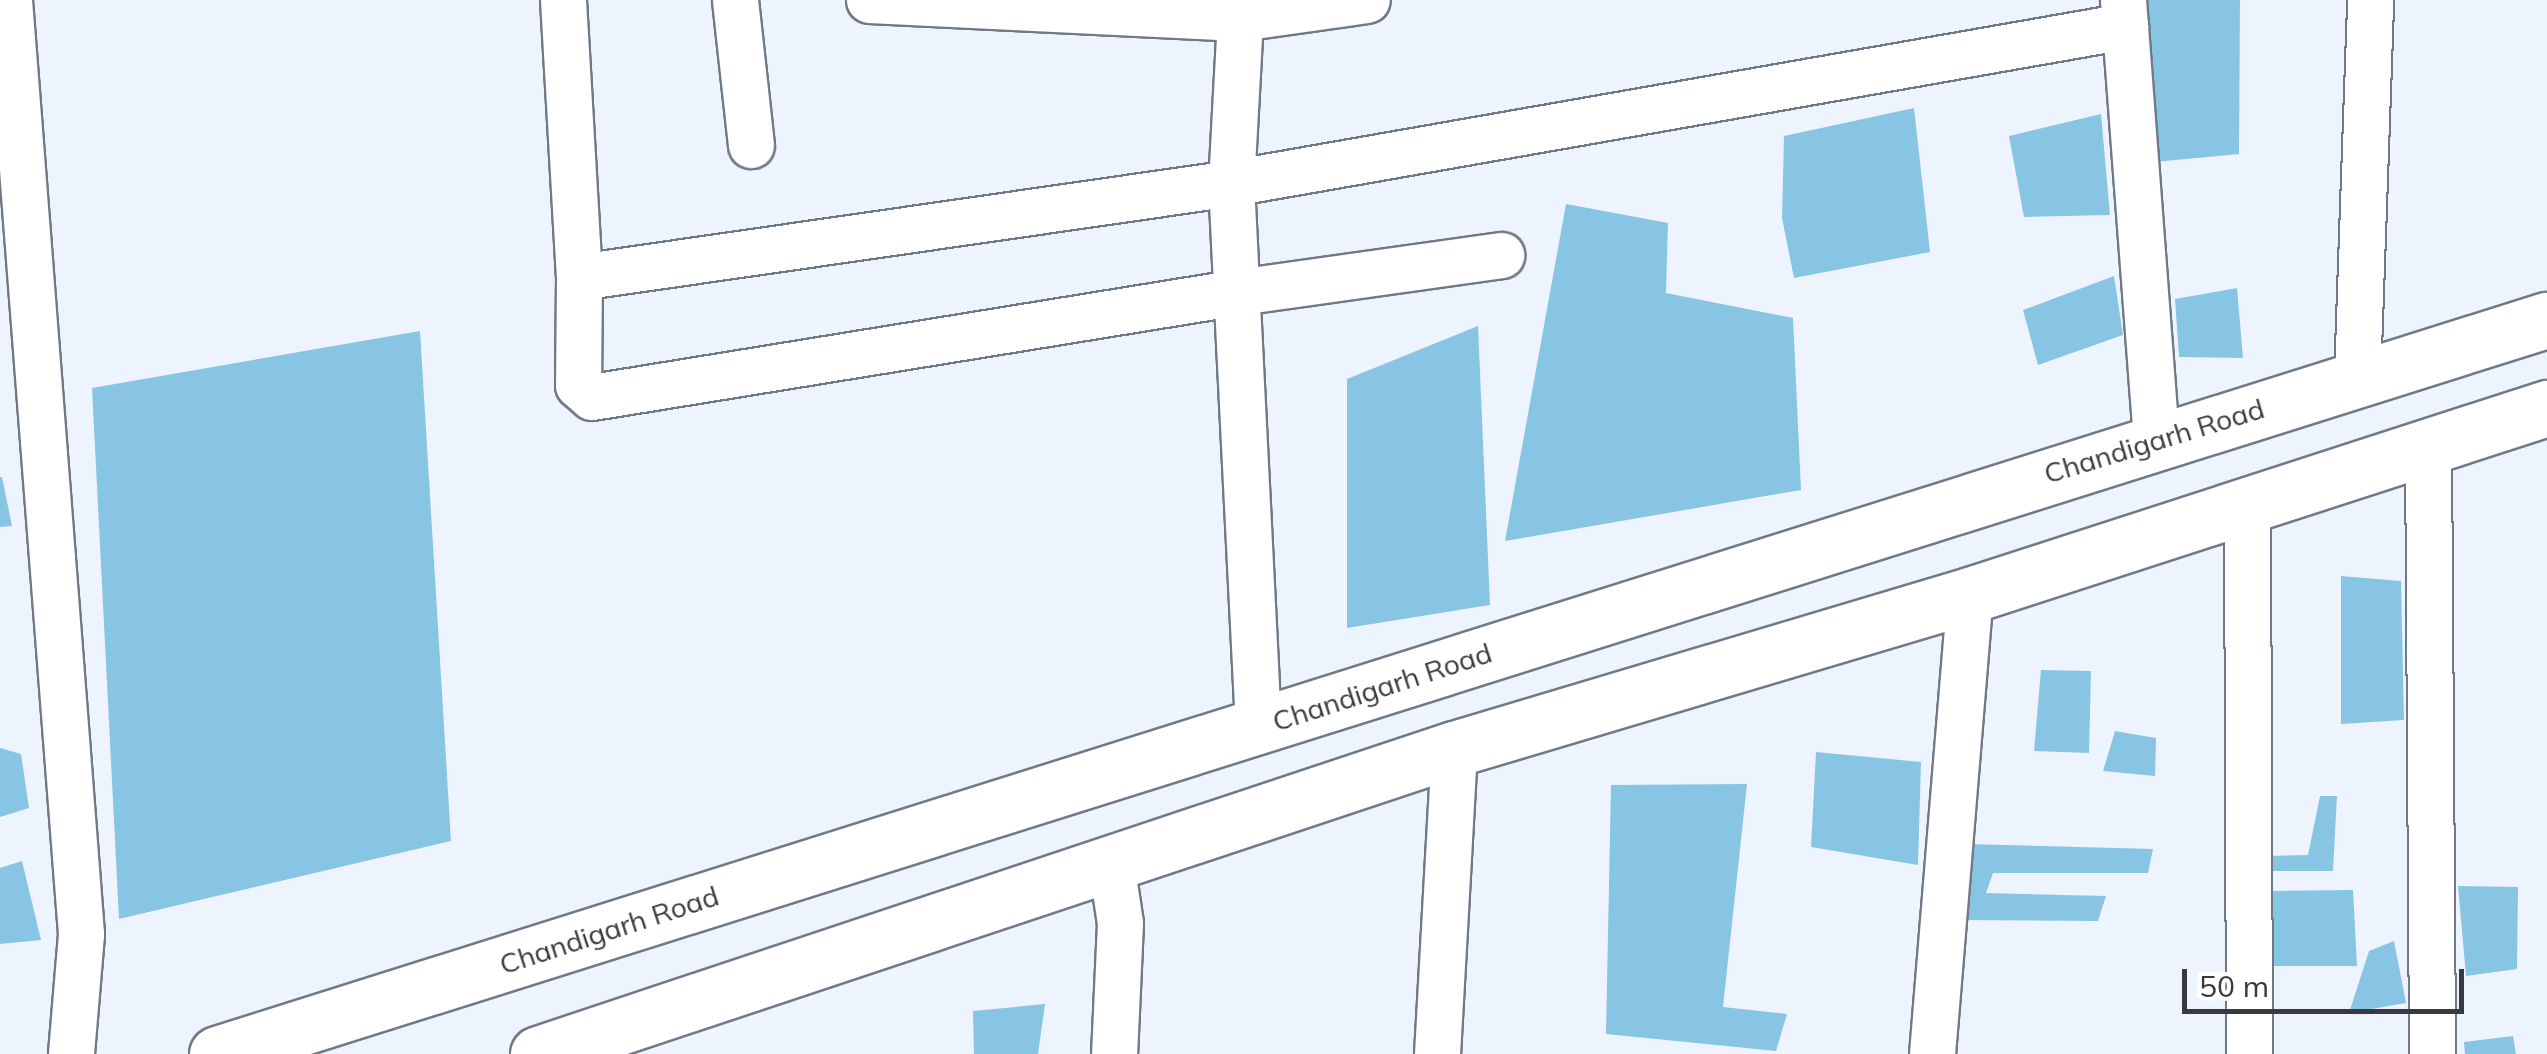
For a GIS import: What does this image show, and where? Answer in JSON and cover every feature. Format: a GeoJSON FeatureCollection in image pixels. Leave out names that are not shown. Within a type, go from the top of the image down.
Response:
{"type":"FeatureCollection","features":[{"type":"Feature","properties":{"kind":"main road","name":"Chandigarh Road"},"geometry":{"type":"LineString","coordinates":[[216,1054],[2547,320]]}},
{"type":"Feature","properties":{"kind":"main road"},"geometry":{"type":"LineString","coordinates":[[568,1049],[1454,749],[1970,596],[2547,408]]}},
{"type":"Feature","properties":{"kind":"street"},"geometry":{"type":"LineString","coordinates":[[8,0],[81,934],[71,1054]]}},
{"type":"Feature","properties":{"kind":"street"},"geometry":{"type":"LineString","coordinates":[[563,0],[578,277],[578,385],[592,397],[1238,292],[1501,255]]}},
{"type":"Feature","properties":{"kind":"street"},"geometry":{"type":"LineString","coordinates":[[735,0],[752,145]]}},
{"type":"Feature","properties":{"kind":"street"},"geometry":{"type":"LineString","coordinates":[[869,0],[1240,9],[1368,0]]}},
{"type":"Feature","properties":{"kind":"street"},"geometry":{"type":"LineString","coordinates":[[2357,378],[2370,0]]}},
{"type":"Feature","properties":{"kind":"street"},"geometry":{"type":"LineString","coordinates":[[1240,9],[1231,183],[1258,726]]}},
{"type":"Feature","properties":{"kind":"street"},"geometry":{"type":"LineString","coordinates":[[578,277],[1231,183],[2124,13],[2156,440]]}},
{"type":"Feature","properties":{"kind":"street"},"geometry":{"type":"LineString","coordinates":[[2428,445],[2432,1054]]}},
{"type":"Feature","properties":{"kind":"street"},"geometry":{"type":"LineString","coordinates":[[2246,506],[2249,1054]]}},
{"type":"Feature","properties":{"kind":"street"},"geometry":{"type":"LineString","coordinates":[[1932,1054],[1970,596]]}},
{"type":"Feature","properties":{"kind":"street"},"geometry":{"type":"LineString","coordinates":[[1437,1054],[1454,749]]}},
{"type":"Feature","properties":{"kind":"street"},"geometry":{"type":"LineString","coordinates":[[1111,863],[1120,923],[1114,1054]]}},
{"type":"Feature","properties":{"kind":"building"},"geometry":{"type":"Polygon","coordinates":[[[2142,0],[2240,0],[2239,154],[2154,162],[2142,0]]]}},
{"type":"Feature","properties":{"kind":"building"},"geometry":{"type":"Polygon","coordinates":[[[1914,108],[1930,252],[1794,278],[1782,218],[1784,136],[1914,108]]]}},
{"type":"Feature","properties":{"kind":"building"},"geometry":{"type":"Polygon","coordinates":[[[2101,114],[2110,215],[2024,217],[2009,136],[2101,114]]]}},
{"type":"Feature","properties":{"kind":"building"},"geometry":{"type":"Polygon","coordinates":[[[1566,204],[1668,223],[1666,293],[1793,318],[1801,490],[1505,541],[1566,204]]]}},
{"type":"Feature","properties":{"kind":"building"},"geometry":{"type":"Polygon","coordinates":[[[2114,276],[2123,335],[2038,365],[2023,310],[2114,276]]]}},
{"type":"Feature","properties":{"kind":"building"},"geometry":{"type":"Polygon","coordinates":[[[2237,288],[2243,358],[2179,357],[2175,299],[2237,288]]]}},
{"type":"Feature","properties":{"kind":"building"},"geometry":{"type":"Polygon","coordinates":[[[1478,326],[1490,605],[1347,628],[1347,379],[1478,326]]]}},
{"type":"Feature","properties":{"kind":"building"},"geometry":{"type":"Polygon","coordinates":[[[420,331],[451,841],[119,919],[92,388],[420,331]]]}},
{"type":"Feature","properties":{"kind":"building"},"geometry":{"type":"Polygon","coordinates":[[[2,477],[12,526],[0,527],[2,477]]]}},
{"type":"Feature","properties":{"kind":"building"},"geometry":{"type":"Polygon","coordinates":[[[2341,576],[2401,581],[2404,720],[2341,724],[2341,576]]]}},
{"type":"Feature","properties":{"kind":"building"},"geometry":{"type":"Polygon","coordinates":[[[2041,670],[2091,671],[2089,753],[2034,751],[2041,670]]]}},
{"type":"Feature","properties":{"kind":"building"},"geometry":{"type":"Polygon","coordinates":[[[2115,731],[2156,738],[2155,776],[2103,771],[2115,731]]]}},
{"type":"Feature","properties":{"kind":"building"},"geometry":{"type":"Polygon","coordinates":[[[0,748],[21,754],[29,808],[0,817],[0,748]]]}},
{"type":"Feature","properties":{"kind":"building"},"geometry":{"type":"Polygon","coordinates":[[[1816,752],[1921,762],[1918,865],[1811,847],[1816,752]]]}},
{"type":"Feature","properties":{"kind":"building"},"geometry":{"type":"Polygon","coordinates":[[[1747,784],[1723,1007],[1787,1014],[1776,1051],[1606,1034],[1611,785],[1747,784]]]}},
{"type":"Feature","properties":{"kind":"building"},"geometry":{"type":"Polygon","coordinates":[[[2320,796],[2337,796],[2333,871],[2267,871],[2267,856],[2308,855],[2320,796]]]}},
{"type":"Feature","properties":{"kind":"building"},"geometry":{"type":"Polygon","coordinates":[[[1967,844],[2153,849],[2148,873],[1993,873],[1986,893],[2106,896],[2098,921],[1955,920],[1967,844]]]}},
{"type":"Feature","properties":{"kind":"building"},"geometry":{"type":"Polygon","coordinates":[[[22,861],[41,940],[0,944],[0,868],[22,861]]]}},
{"type":"Feature","properties":{"kind":"building"},"geometry":{"type":"Polygon","coordinates":[[[2458,886],[2518,887],[2517,969],[2466,976],[2458,886]]]}},
{"type":"Feature","properties":{"kind":"building"},"geometry":{"type":"Polygon","coordinates":[[[2353,890],[2357,966],[2268,966],[2266,891],[2353,890]]]}},
{"type":"Feature","properties":{"kind":"building"},"geometry":{"type":"Polygon","coordinates":[[[2394,941],[2406,1003],[2349,1013],[2369,951],[2394,941]]]}},
{"type":"Feature","properties":{"kind":"building"},"geometry":{"type":"Polygon","coordinates":[[[1045,1004],[1038,1054],[974,1054],[973,1011],[1045,1004]]]}},
{"type":"Feature","properties":{"kind":"building"},"geometry":{"type":"Polygon","coordinates":[[[2513,1036],[2516,1054],[2465,1054],[2464,1042],[2513,1036]]]}}]}
